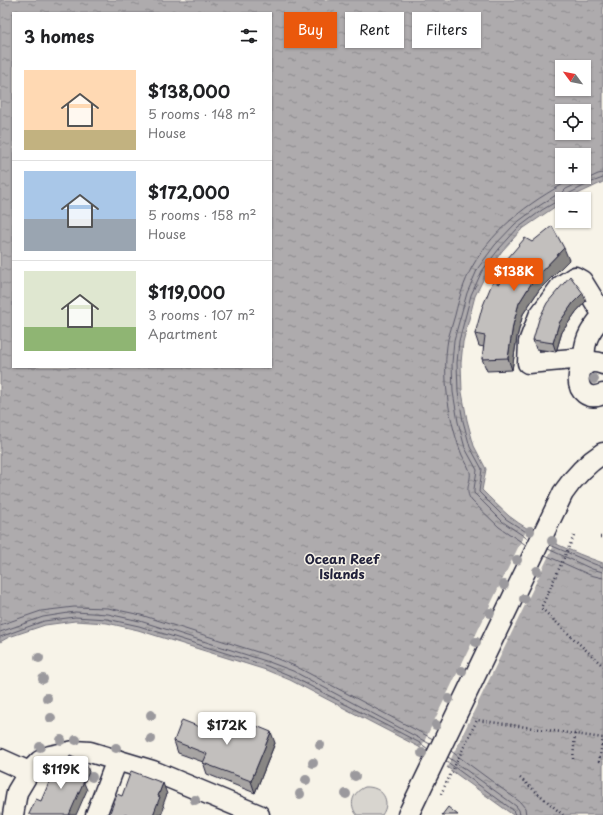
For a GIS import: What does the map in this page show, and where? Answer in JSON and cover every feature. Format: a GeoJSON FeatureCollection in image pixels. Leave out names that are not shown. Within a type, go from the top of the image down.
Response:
{"type":"FeatureCollection","features":[{"type":"Feature","properties":{"kind":"street"},"geometry":{"type":"LineString","coordinates":[[575,277],[582,281],[603,315],[591,330],[586,342],[591,362],[528,362],[529,342],[539,316],[561,286],[575,277]]}},
{"type":"Feature","properties":{"kind":"street"},"geometry":{"type":"LineString","coordinates":[[591,362],[578,374],[581,390],[590,396],[603,394]]}},
{"type":"Feature","properties":{"kind":"street"},"geometry":{"type":"LineString","coordinates":[[408,815],[562,493],[590,461],[603,453]]}},
{"type":"Feature","properties":{"kind":"street"},"geometry":{"type":"LineString","coordinates":[[13,815],[17,792],[28,772],[40,761],[50,756],[74,751],[90,752],[153,771],[259,815]]}},
{"type":"Feature","properties":{"kind":"street"},"geometry":{"type":"LineString","coordinates":[[0,760],[28,772]]}},
{"type":"Feature","properties":{"kind":"street"},"geometry":{"type":"LineString","coordinates":[[96,815],[117,760]]}},
{"type":"Feature","properties":{"kind":"street"},"geometry":{"type":"LineString","coordinates":[[0,811],[9,815]]}},
{"type":"Feature","properties":{"kind":"path"},"geometry":{"type":"LineString","coordinates":[[574,536],[541,608],[603,666]]}},
{"type":"Feature","properties":{"kind":"path"},"geometry":{"type":"LineString","coordinates":[[441,794],[477,720],[603,738],[599,762]]}},
{"type":"Feature","properties":{"kind":"path"},"geometry":{"type":"LineString","coordinates":[[573,760],[576,734]]}},
{"type":"Feature","properties":{"kind":"path"},"geometry":{"type":"LineString","coordinates":[[520,778],[563,815]]}},
{"type":"Feature","properties":{"kind":"shaded area"},"geometry":{"type":"Polygon","coordinates":[[[365,787],[376,789],[384,795],[386,805],[382,815],[357,815],[354,811],[352,803],[353,799],[357,792],[365,787]]]}},
{"type":"Feature","properties":{"kind":"water"},"geometry":{"type":"Polygon","coordinates":[[[0,0],[603,0],[603,182],[582,192],[555,192],[555,207],[521,230],[502,251],[486,274],[475,296],[463,342],[461,363],[462,392],[467,420],[474,446],[486,469],[482,490],[509,516],[530,530],[567,549],[603,563],[603,815],[513,815],[419,747],[290,680],[266,670],[138,630],[107,623],[75,621],[45,625],[9,637],[0,642],[0,0]]]}},
{"type":"Feature","properties":{"kind":"pier"},"geometry":{"type":"Polygon","coordinates":[[[528,527],[556,541],[446,769],[420,750],[528,527]]]}},
{"type":"Feature","properties":{"kind":"building"},"geometry":{"type":"Polygon","coordinates":[[[552,226],[564,248],[534,279],[519,303],[513,325],[508,358],[482,359],[485,336],[475,334],[482,308],[493,281],[499,284],[512,264],[507,259],[525,238],[532,242],[552,226]]]}},
{"type":"Feature","properties":{"kind":"building"},"geometry":{"type":"Polygon","coordinates":[[[570,276],[583,293],[573,303],[559,323],[553,343],[533,340],[539,319],[547,303],[570,276]]]}},
{"type":"Feature","properties":{"kind":"building"},"geometry":{"type":"Polygon","coordinates":[[[237,718],[271,732],[251,781],[203,763],[207,754],[174,741],[182,720],[205,729],[208,721],[232,730],[237,718]]]}},
{"type":"Feature","properties":{"kind":"building"},"geometry":{"type":"Polygon","coordinates":[[[70,756],[86,763],[79,779],[84,781],[69,815],[29,814],[36,799],[41,801],[57,764],[64,767],[70,756]]]}},
{"type":"Feature","properties":{"kind":"building"},"geometry":{"type":"Polygon","coordinates":[[[131,771],[163,783],[158,796],[160,797],[153,815],[109,815],[117,794],[122,796],[131,771]]]}},
{"type":"Feature","properties":{"kind":"building"},"geometry":{"type":"Polygon","coordinates":[[[448,807],[458,815],[442,815],[448,807]]]}},
{"type":"Feature","properties":{"kind":"district","name":"Ocean Reef Islands"},"geometry":{"type":"Point","coordinates":[342,566]}}]}
